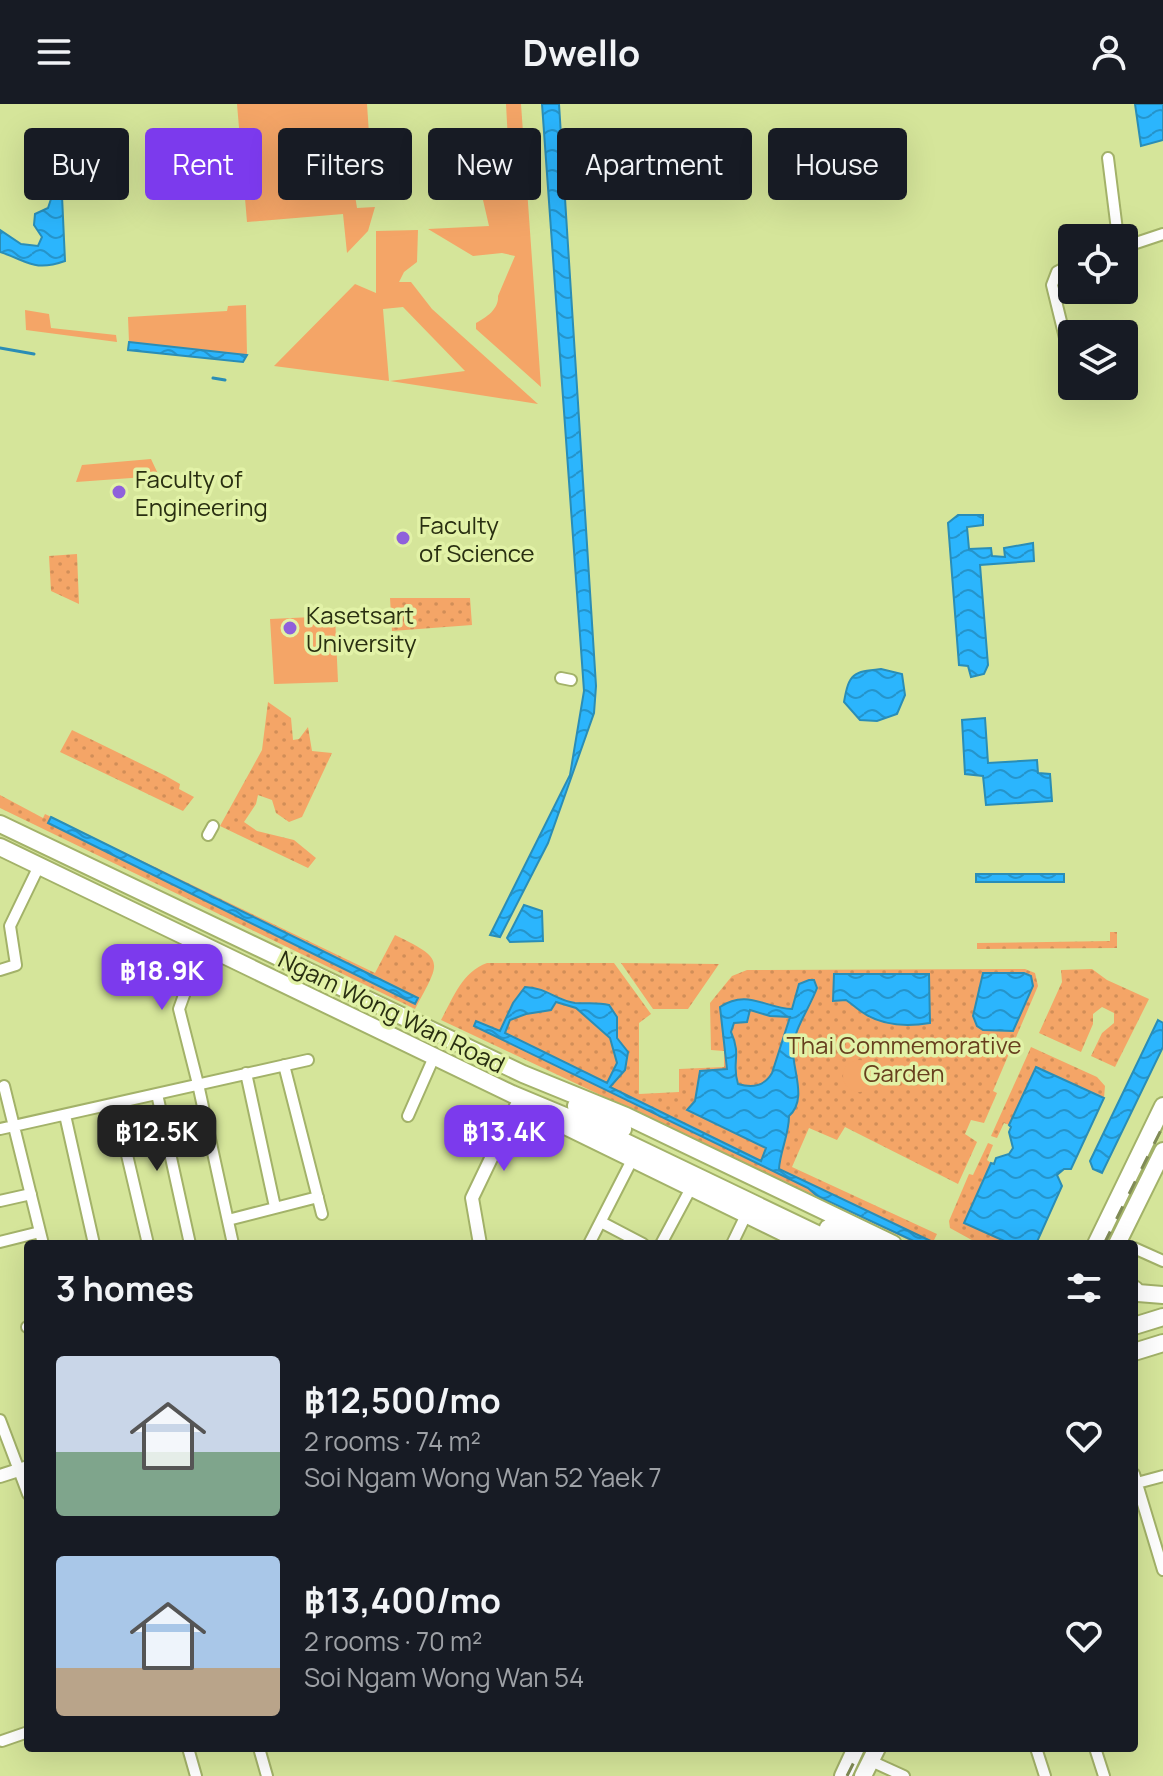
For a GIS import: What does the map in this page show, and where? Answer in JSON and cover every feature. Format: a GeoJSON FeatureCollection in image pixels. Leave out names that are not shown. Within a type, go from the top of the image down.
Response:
{"type":"FeatureCollection","features":[{"type":"Feature","properties":{"kind":"main road","name":"Ngam Wong Wan Road"},"geometry":{"type":"LineString","coordinates":[[0,824],[523,1074],[626,1116],[885,1240]]}},
{"type":"Feature","properties":{"kind":"main road","name":"Ngam Wong Wan Road"},"geometry":{"type":"LineString","coordinates":[[0,847],[516,1097],[615,1137],[830,1240]]}},
{"type":"Feature","properties":{"kind":"main road","name":"Ngam Wong Wan Road"},"geometry":{"type":"LineString","coordinates":[[523,1074],[579,1108],[854,1240]]}},
{"type":"Feature","properties":{"kind":"main road","name":"Ngam Wong Wan Road"},"geometry":{"type":"LineString","coordinates":[[516,1097],[560,1125],[797,1240]]}},
{"type":"Feature","properties":{"kind":"main road"},"geometry":{"type":"LineString","coordinates":[[1101,1240],[1163,1106]]}},
{"type":"Feature","properties":{"kind":"main road"},"geometry":{"type":"LineString","coordinates":[[1118,1240],[1163,1124]]}},
{"type":"Feature","properties":{"kind":"main road"},"geometry":{"type":"LineString","coordinates":[[1102,1240],[1128,1209],[1163,1151]]}},
{"type":"Feature","properties":{"kind":"main road"},"geometry":{"type":"LineString","coordinates":[[1127,1240],[1163,1165]]}},
{"type":"Feature","properties":{"kind":"main road"},"geometry":{"type":"LineString","coordinates":[[1138,1293],[1163,1296]]}},
{"type":"Feature","properties":{"kind":"main road"},"geometry":{"type":"LineString","coordinates":[[1138,1305],[1163,1296]]}},
{"type":"Feature","properties":{"kind":"main road"},"geometry":{"type":"LineString","coordinates":[[1138,1325],[1163,1317]]}},
{"type":"Feature","properties":{"kind":"main road"},"geometry":{"type":"LineString","coordinates":[[1138,1346],[1163,1327]]}},
{"type":"Feature","properties":{"kind":"main road"},"geometry":{"type":"LineString","coordinates":[[1138,1347],[1163,1343]]}},
{"type":"Feature","properties":{"kind":"main road"},"geometry":{"type":"LineString","coordinates":[[843,1776],[854,1752]]}},
{"type":"Feature","properties":{"kind":"street"},"geometry":{"type":"LineString","coordinates":[[1108,158],[1116,224]]}},
{"type":"Feature","properties":{"kind":"street"},"geometry":{"type":"LineString","coordinates":[[1138,242],[1163,234]]}},
{"type":"Feature","properties":{"kind":"street"},"geometry":{"type":"LineString","coordinates":[[1058,270],[1053,276],[1052,285],[1061,320]]}},
{"type":"Feature","properties":{"kind":"street"},"geometry":{"type":"LineString","coordinates":[[0,970],[16,965],[10,926],[39,866]]}},
{"type":"Feature","properties":{"kind":"street"},"geometry":{"type":"LineString","coordinates":[[202,945],[179,1009],[232,1240]]}},
{"type":"Feature","properties":{"kind":"street"},"geometry":{"type":"LineString","coordinates":[[408,1116],[434,1057]]}},
{"type":"Feature","properties":{"kind":"street"},"geometry":{"type":"LineString","coordinates":[[0,1129],[308,1060]]}},
{"type":"Feature","properties":{"kind":"street"},"geometry":{"type":"LineString","coordinates":[[284,1065],[322,1214]]}},
{"type":"Feature","properties":{"kind":"street"},"geometry":{"type":"LineString","coordinates":[[246,1073],[275,1207]]}},
{"type":"Feature","properties":{"kind":"street"},"geometry":{"type":"LineString","coordinates":[[4,1086],[42,1240]]}},
{"type":"Feature","properties":{"kind":"street"},"geometry":{"type":"LineString","coordinates":[[157,1094],[189,1240]]}},
{"type":"Feature","properties":{"kind":"street"},"geometry":{"type":"LineString","coordinates":[[479,1240],[472,1198],[516,1097]]}},
{"type":"Feature","properties":{"kind":"street"},"geometry":{"type":"LineString","coordinates":[[115,1104],[147,1240]]}},
{"type":"Feature","properties":{"kind":"street"},"geometry":{"type":"LineString","coordinates":[[65,1115],[93,1240]]}},
{"type":"Feature","properties":{"kind":"street"},"geometry":{"type":"LineString","coordinates":[[591,1240],[632,1160]]}},
{"type":"Feature","properties":{"kind":"street"},"geometry":{"type":"LineString","coordinates":[[663,1240],[691,1188]]}},
{"type":"Feature","properties":{"kind":"street"},"geometry":{"type":"LineString","coordinates":[[0,1201],[31,1194]]}},
{"type":"Feature","properties":{"kind":"street"},"geometry":{"type":"LineString","coordinates":[[228,1220],[318,1197]]}},
{"type":"Feature","properties":{"kind":"street"},"geometry":{"type":"LineString","coordinates":[[734,1240],[746,1215]]}},
{"type":"Feature","properties":{"kind":"street"},"geometry":{"type":"LineString","coordinates":[[601,1222],[635,1240]]}},
{"type":"Feature","properties":{"kind":"street"},"geometry":{"type":"LineString","coordinates":[[0,1242],[40,1232]]}},
{"type":"Feature","properties":{"kind":"street"},"geometry":{"type":"LineString","coordinates":[[1138,1250],[1163,1261]]}},
{"type":"Feature","properties":{"kind":"street"},"geometry":{"type":"LineString","coordinates":[[0,1420],[23,1469],[0,1476]]}},
{"type":"Feature","properties":{"kind":"street"},"geometry":{"type":"LineString","coordinates":[[1138,1479],[1163,1476]]}},
{"type":"Feature","properties":{"kind":"street"},"geometry":{"type":"LineString","coordinates":[[1138,1489],[1163,1570]]}},
{"type":"Feature","properties":{"kind":"street"},"geometry":{"type":"LineString","coordinates":[[2,1741],[24,1733]]}},
{"type":"Feature","properties":{"kind":"street"},"geometry":{"type":"LineString","coordinates":[[189,1752],[196,1776]]}},
{"type":"Feature","properties":{"kind":"street"},"geometry":{"type":"LineString","coordinates":[[260,1752],[267,1776]]}},
{"type":"Feature","properties":{"kind":"street"},"geometry":{"type":"LineString","coordinates":[[1037,1752],[1045,1776]]}},
{"type":"Feature","properties":{"kind":"street"},"geometry":{"type":"LineString","coordinates":[[1096,1752],[1104,1776]]}},
{"type":"Feature","properties":{"kind":"street"},"geometry":{"type":"LineString","coordinates":[[870,1762],[904,1776]]}},
{"type":"Feature","properties":{"kind":"green space"},"geometry":{"type":"Polygon","coordinates":[[[237,104],[367,104],[369,128],[278,128],[278,200],[356,200],[357,208],[375,207],[368,231],[347,253],[343,214],[247,222],[245,200],[262,200],[262,128],[239,128],[237,104]]]}},
{"type":"Feature","properties":{"kind":"green space"},"geometry":{"type":"Polygon","coordinates":[[[506,104],[521,104],[523,128],[507,128],[506,104]]]}},
{"type":"Feature","properties":{"kind":"green space"},"geometry":{"type":"Polygon","coordinates":[[[483,200],[528,200],[541,387],[476,329],[476,323],[497,305],[515,256],[502,253],[473,256],[428,229],[489,226],[483,200]]]}},
{"type":"Feature","properties":{"kind":"green space"},"geometry":{"type":"Polygon","coordinates":[[[418,230],[417,262],[404,272],[399,282],[411,282],[432,309],[538,404],[390,381],[465,371],[403,307],[383,309],[389,381],[274,366],[355,284],[376,293],[376,231],[418,230]]]}},
{"type":"Feature","properties":{"kind":"green space"},"geometry":{"type":"Polygon","coordinates":[[[246,305],[247,355],[129,342],[128,317],[227,311],[228,306],[246,305]]]}},
{"type":"Feature","properties":{"kind":"green space"},"geometry":{"type":"Polygon","coordinates":[[[25,310],[49,314],[51,328],[116,335],[117,342],[26,330],[25,310]]]}},
{"type":"Feature","properties":{"kind":"green space"},"geometry":{"type":"Polygon","coordinates":[[[151,459],[159,476],[76,482],[82,465],[151,459]]]}},
{"type":"Feature","properties":{"kind":"green space"},"geometry":{"type":"Polygon","coordinates":[[[77,554],[79,604],[51,591],[49,556],[77,554]]]}},
{"type":"Feature","properties":{"kind":"green space"},"geometry":{"type":"Polygon","coordinates":[[[390,598],[470,598],[472,625],[392,631],[390,598]]]}},
{"type":"Feature","properties":{"kind":"green space"},"geometry":{"type":"Polygon","coordinates":[[[335,616],[338,682],[274,684],[270,619],[335,616]]]}},
{"type":"Feature","properties":{"kind":"green space"},"geometry":{"type":"Polygon","coordinates":[[[268,702],[291,718],[293,740],[299,739],[308,727],[312,751],[332,753],[302,817],[289,822],[276,813],[272,800],[258,795],[244,822],[257,831],[294,840],[316,858],[308,868],[220,826],[262,750],[268,702]]]}},
{"type":"Feature","properties":{"kind":"green space"},"geometry":{"type":"Polygon","coordinates":[[[72,730],[166,776],[180,784],[179,789],[194,797],[183,811],[60,752],[72,730]]]}},
{"type":"Feature","properties":{"kind":"green space"},"geometry":{"type":"Polygon","coordinates":[[[0,795],[375,973],[395,935],[431,957],[434,963],[430,981],[415,1009],[0,808],[0,795]]]}},
{"type":"Feature","properties":{"kind":"green space"},"geometry":{"type":"Polygon","coordinates":[[[1110,932],[1117,932],[1117,948],[977,949],[977,943],[1110,941],[1110,932]]]}},
{"type":"Feature","properties":{"kind":"green space","name":"Thai Commemorative Garden"},"geometry":{"type":"Polygon","coordinates":[[[487,963],[614,963],[651,1014],[639,1023],[639,1094],[679,1092],[679,1069],[724,1067],[724,1051],[711,1050],[710,1003],[732,976],[747,970],[1025,969],[1035,973],[1038,986],[993,1091],[997,1093],[984,1123],[971,1120],[965,1134],[977,1142],[958,1184],[845,1127],[837,1140],[809,1128],[792,1167],[937,1234],[934,1240],[908,1240],[441,1020],[465,979],[487,963]]]}},
{"type":"Feature","properties":{"kind":"green space"},"geometry":{"type":"Polygon","coordinates":[[[621,963],[719,964],[688,1009],[653,1009],[621,963]]]}},
{"type":"Feature","properties":{"kind":"green space"},"geometry":{"type":"Polygon","coordinates":[[[1092,969],[1107,980],[1149,999],[1115,1067],[1091,1056],[1102,1033],[1114,1023],[1114,1013],[1102,1007],[1093,1014],[1093,1024],[1081,1052],[1039,1033],[1062,982],[1061,970],[1092,969]]]}},
{"type":"Feature","properties":{"kind":"green space"},"geometry":{"type":"Polygon","coordinates":[[[1031,1047],[1097,1077],[1105,1086],[1104,1098],[1036,1067],[1009,1125],[1004,1123],[997,1138],[991,1136],[1031,1047]]]}},
{"type":"Feature","properties":{"kind":"green space"},"geometry":{"type":"Polygon","coordinates":[[[859,1060],[870,1065],[875,1076],[870,1087],[859,1092],[848,1087],[843,1076],[848,1065],[859,1060]]]}},
{"type":"Feature","properties":{"kind":"green space"},"geometry":{"type":"Polygon","coordinates":[[[988,1143],[993,1145],[987,1160],[991,1163],[964,1223],[1002,1240],[972,1240],[950,1228],[949,1221],[969,1174],[973,1175],[988,1143]]]}},
{"type":"Feature","properties":{"kind":"water"},"geometry":{"type":"Polygon","coordinates":[[[542,104],[559,104],[557,200],[565,200],[596,686],[594,713],[548,843],[500,937],[490,935],[570,775],[584,691],[542,104]]]}},
{"type":"Feature","properties":{"kind":"water"},"geometry":{"type":"Polygon","coordinates":[[[1135,104],[1163,104],[1163,140],[1141,146],[1135,104]]]}},
{"type":"Feature","properties":{"kind":"water"},"geometry":{"type":"Polygon","coordinates":[[[51,200],[62,200],[65,261],[38,265],[0,252],[0,230],[21,244],[38,246],[42,237],[34,225],[35,214],[48,208],[51,200]]]}},
{"type":"Feature","properties":{"kind":"water"},"geometry":{"type":"Polygon","coordinates":[[[129,342],[247,355],[243,362],[128,350],[129,342]]]}},
{"type":"Feature","properties":{"kind":"water"},"geometry":{"type":"Polygon","coordinates":[[[958,515],[983,515],[983,525],[967,527],[969,549],[991,548],[992,556],[1005,557],[1004,548],[1033,543],[1034,561],[980,565],[988,665],[984,674],[971,677],[968,666],[959,665],[948,523],[958,515]]]}},
{"type":"Feature","properties":{"kind":"water"},"geometry":{"type":"Polygon","coordinates":[[[881,669],[902,674],[905,695],[897,714],[877,721],[860,720],[844,702],[848,685],[858,673],[881,669]]]}},
{"type":"Feature","properties":{"kind":"water"},"geometry":{"type":"Polygon","coordinates":[[[985,718],[988,763],[1037,760],[1038,773],[1050,774],[1052,801],[986,805],[983,776],[965,774],[962,720],[985,718]]]}},
{"type":"Feature","properties":{"kind":"water"},"geometry":{"type":"Polygon","coordinates":[[[51,817],[418,998],[415,1004],[48,823],[51,817]]]}},
{"type":"Feature","properties":{"kind":"water"},"geometry":{"type":"Polygon","coordinates":[[[976,874],[1064,874],[1064,882],[976,882],[976,874]]]}},
{"type":"Feature","properties":{"kind":"water"},"geometry":{"type":"Polygon","coordinates":[[[524,905],[542,911],[543,941],[510,942],[507,938],[524,905]]]}},
{"type":"Feature","properties":{"kind":"water"},"geometry":{"type":"Polygon","coordinates":[[[983,973],[1024,973],[1031,976],[1033,986],[1013,1031],[983,1030],[977,1026],[973,1016],[983,973]]]}},
{"type":"Feature","properties":{"kind":"water"},"geometry":{"type":"Polygon","coordinates":[[[834,974],[929,974],[930,1023],[886,1023],[870,1017],[846,1000],[833,1001],[834,974]]]}},
{"type":"Feature","properties":{"kind":"water"},"geometry":{"type":"Polygon","coordinates":[[[814,980],[817,988],[794,1041],[798,1101],[789,1116],[779,1169],[929,1240],[911,1240],[817,1196],[808,1188],[474,1026],[476,1021],[500,1031],[513,1003],[525,987],[575,1003],[609,1005],[617,1017],[617,1038],[628,1052],[625,1070],[610,1087],[761,1161],[766,1148],[687,1110],[695,1101],[700,1071],[727,1069],[720,1007],[748,999],[792,1009],[799,984],[814,980]],[[556,1002],[551,1010],[510,1020],[505,1033],[607,1083],[617,1063],[610,1038],[576,1008],[556,1002]],[[750,1010],[747,1022],[734,1023],[731,1032],[736,1047],[738,1084],[761,1084],[772,1073],[790,1017],[770,1016],[750,1010]]]}},
{"type":"Feature","properties":{"kind":"water"},"geometry":{"type":"Polygon","coordinates":[[[1158,1020],[1163,1023],[1163,1047],[1102,1173],[1093,1169],[1090,1161],[1158,1020]]]}},
{"type":"Feature","properties":{"kind":"water"},"geometry":{"type":"Polygon","coordinates":[[[1036,1067],[1104,1098],[1071,1169],[1064,1169],[1057,1175],[1062,1186],[1038,1240],[1002,1240],[964,1223],[991,1163],[1009,1154],[1013,1148],[1009,1125],[1036,1067]]]}},
{"type":"Feature","properties":{"kind":"waterway"},"geometry":{"type":"LineString","coordinates":[[0,348],[34,354]]}},
{"type":"Feature","properties":{"kind":"waterway"},"geometry":{"type":"LineString","coordinates":[[213,378],[225,380]]}},
{"type":"Feature","properties":{"kind":"railway"},"geometry":{"type":"LineString","coordinates":[[1106,1240],[1163,1126]]}},
{"type":"Feature","properties":{"kind":"railway"},"geometry":{"type":"LineString","coordinates":[[847,1776],[859,1752]]}},
{"type":"Feature","properties":{"kind":"place","name":"Faculty of Engineering"},"geometry":{"type":"Point","coordinates":[119,492]}},
{"type":"Feature","properties":{"kind":"place","name":"Faculty of Science"},"geometry":{"type":"Point","coordinates":[403,538]}},
{"type":"Feature","properties":{"kind":"place","name":"Kasetsart University"},"geometry":{"type":"Point","coordinates":[290,628]}}]}
